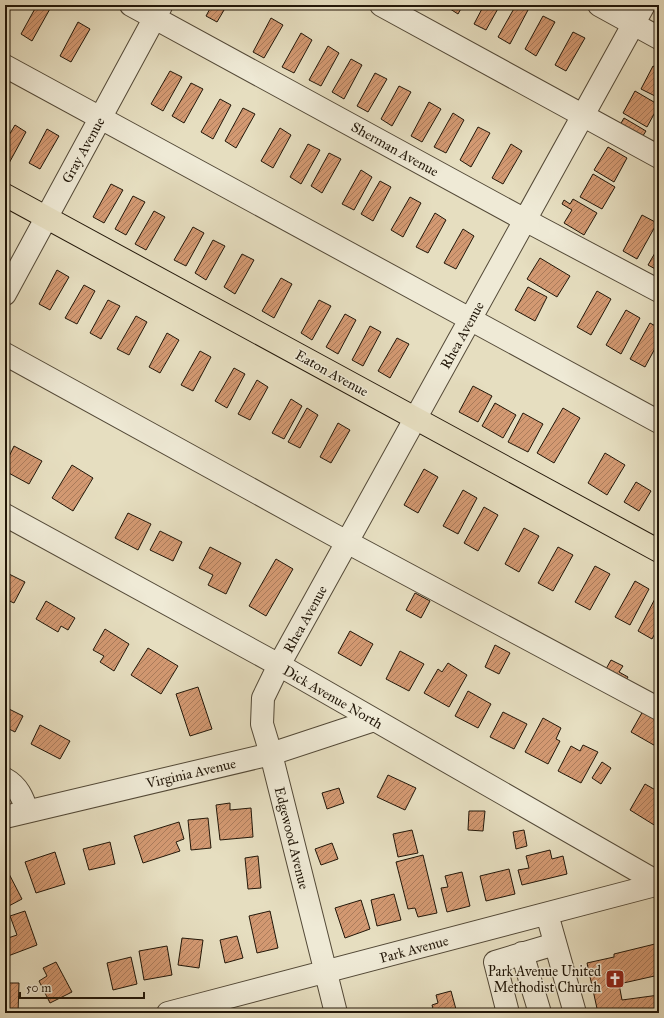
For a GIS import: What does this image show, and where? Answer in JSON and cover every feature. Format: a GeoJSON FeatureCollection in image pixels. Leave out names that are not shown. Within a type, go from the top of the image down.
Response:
{"type":"FeatureCollection","features":[{"type":"Feature","properties":{"kind":"main road","name":"Eaton Avenue"},"geometry":{"type":"LineString","coordinates":[[5,194],[416,420],[659,551]]}},
{"type":"Feature","properties":{"kind":"street","name":"Sherman Avenue"},"geometry":{"type":"LineString","coordinates":[[131,5],[159,11],[525,220],[659,291]]}},
{"type":"Feature","properties":{"kind":"street"},"geometry":{"type":"LineString","coordinates":[[381,5],[659,157]]}},
{"type":"Feature","properties":{"kind":"street"},"geometry":{"type":"LineString","coordinates":[[599,5],[659,38]]}},
{"type":"Feature","properties":{"kind":"street","name":"Rhea Avenue"},"geometry":{"type":"LineString","coordinates":[[279,665],[416,420],[582,115],[644,5]]}},
{"type":"Feature","properties":{"kind":"street","name":"Gray Avenue"},"geometry":{"type":"LineString","coordinates":[[5,294],[159,11]]}},
{"type":"Feature","properties":{"kind":"street"},"geometry":{"type":"LineString","coordinates":[[5,66],[659,422]]}},
{"type":"Feature","properties":{"kind":"street"},"geometry":{"type":"LineString","coordinates":[[5,354],[348,542],[659,709]]}},
{"type":"Feature","properties":{"kind":"street","name":"Dick Avenue North"},"geometry":{"type":"LineString","coordinates":[[5,515],[279,665],[659,884]]}},
{"type":"Feature","properties":{"kind":"street","name":"Edgewood Avenue"},"geometry":{"type":"LineString","coordinates":[[279,665],[263,698],[262,724],[271,754],[336,1013]]}},
{"type":"Feature","properties":{"kind":"street","name":"Virginia Avenue"},"geometry":{"type":"LineString","coordinates":[[5,817],[271,754],[374,720]]}},
{"type":"Feature","properties":{"kind":"street"},"geometry":{"type":"LineString","coordinates":[[5,779],[11,782],[22,796],[27,811]]}},
{"type":"Feature","properties":{"kind":"street","name":"Park Avenue"},"geometry":{"type":"LineString","coordinates":[[168,1013],[659,884]]}},
{"type":"Feature","properties":{"kind":"street"},"geometry":{"type":"LineString","coordinates":[[547,914],[575,1013]]}},
{"type":"Feature","properties":{"kind":"street"},"geometry":{"type":"LineString","coordinates":[[508,1013],[495,962],[555,944]]}},
{"type":"Feature","properties":{"kind":"street"},"geometry":{"type":"LineString","coordinates":[[522,954],[540,1013]]}},
{"type":"Feature","properties":{"kind":"building"},"geometry":{"type":"Polygon","coordinates":[[[37,5],[47,5],[51,7],[32,41],[21,34],[37,5]]]}},
{"type":"Feature","properties":{"kind":"building"},"geometry":{"type":"Polygon","coordinates":[[[212,5],[227,5],[217,22],[206,16],[212,5]]]}},
{"type":"Feature","properties":{"kind":"building"},"geometry":{"type":"Polygon","coordinates":[[[448,5],[463,5],[458,14],[447,7],[448,5]]]}},
{"type":"Feature","properties":{"kind":"building"},"geometry":{"type":"Polygon","coordinates":[[[484,5],[500,5],[486,30],[474,24],[484,5]]]}},
{"type":"Feature","properties":{"kind":"building"},"geometry":{"type":"Polygon","coordinates":[[[516,5],[528,10],[510,44],[498,37],[516,5]]]}},
{"type":"Feature","properties":{"kind":"building"},"geometry":{"type":"Polygon","coordinates":[[[543,16],[555,22],[536,56],[525,49],[543,16]]]}},
{"type":"Feature","properties":{"kind":"building"},"geometry":{"type":"Polygon","coordinates":[[[271,18],[283,25],[264,58],[253,52],[271,18]]]}},
{"type":"Feature","properties":{"kind":"building"},"geometry":{"type":"Polygon","coordinates":[[[78,22],[90,29],[71,62],[60,56],[78,22]]]}},
{"type":"Feature","properties":{"kind":"building"},"geometry":{"type":"Polygon","coordinates":[[[573,32],[585,38],[566,71],[555,65],[573,32]]]}},
{"type":"Feature","properties":{"kind":"building"},"geometry":{"type":"Polygon","coordinates":[[[301,33],[312,40],[294,73],[282,67],[301,33]]]}},
{"type":"Feature","properties":{"kind":"building"},"geometry":{"type":"Polygon","coordinates":[[[328,46],[339,53],[321,86],[309,80],[328,46]]]}},
{"type":"Feature","properties":{"kind":"building"},"geometry":{"type":"Polygon","coordinates":[[[351,59],[362,65],[344,99],[332,92],[351,59]]]}},
{"type":"Feature","properties":{"kind":"building"},"geometry":{"type":"Polygon","coordinates":[[[653,66],[659,69],[659,98],[641,89],[653,66]]]}},
{"type":"Feature","properties":{"kind":"building"},"geometry":{"type":"Polygon","coordinates":[[[170,71],[182,77],[163,111],[151,104],[170,71]]]}},
{"type":"Feature","properties":{"kind":"building"},"geometry":{"type":"Polygon","coordinates":[[[375,73],[387,79],[368,112],[357,106],[375,73]]]}},
{"type":"Feature","properties":{"kind":"building"},"geometry":{"type":"Polygon","coordinates":[[[191,83],[203,89],[184,123],[172,116],[191,83]]]}},
{"type":"Feature","properties":{"kind":"building"},"geometry":{"type":"Polygon","coordinates":[[[399,86],[411,92],[392,126],[381,119],[399,86]]]}},
{"type":"Feature","properties":{"kind":"building"},"geometry":{"type":"Polygon","coordinates":[[[635,91],[659,105],[647,127],[623,113],[635,91]]]}},
{"type":"Feature","properties":{"kind":"building"},"geometry":{"type":"Polygon","coordinates":[[[220,99],[231,105],[213,139],[201,132],[220,99]]]}},
{"type":"Feature","properties":{"kind":"building"},"geometry":{"type":"Polygon","coordinates":[[[429,102],[441,109],[422,142],[411,136],[429,102]]]}},
{"type":"Feature","properties":{"kind":"building"},"geometry":{"type":"Polygon","coordinates":[[[243,108],[255,114],[236,148],[225,141],[243,108]]]}},
{"type":"Feature","properties":{"kind":"building"},"geometry":{"type":"Polygon","coordinates":[[[453,113],[464,120],[446,153],[434,147],[453,113]]]}},
{"type":"Feature","properties":{"kind":"building"},"geometry":{"type":"Polygon","coordinates":[[[624,118],[646,131],[632,153],[611,140],[624,118]]]}},
{"type":"Feature","properties":{"kind":"building"},"geometry":{"type":"Polygon","coordinates":[[[15,125],[26,132],[8,165],[5,164],[5,142],[15,125]]]}},
{"type":"Feature","properties":{"kind":"building"},"geometry":{"type":"Polygon","coordinates":[[[478,127],[490,133],[471,167],[460,160],[478,127]]]}},
{"type":"Feature","properties":{"kind":"building"},"geometry":{"type":"Polygon","coordinates":[[[280,128],[291,135],[273,168],[261,161],[280,128]]]}},
{"type":"Feature","properties":{"kind":"building"},"geometry":{"type":"Polygon","coordinates":[[[47,129],[59,136],[40,169],[29,163],[47,129]]]}},
{"type":"Feature","properties":{"kind":"building"},"geometry":{"type":"Polygon","coordinates":[[[308,144],[320,150],[301,184],[290,177],[308,144]]]}},
{"type":"Feature","properties":{"kind":"building"},"geometry":{"type":"Polygon","coordinates":[[[511,144],[522,151],[503,184],[492,178],[511,144]]]}},
{"type":"Feature","properties":{"kind":"building"},"geometry":{"type":"Polygon","coordinates":[[[608,147],[627,158],[614,182],[594,170],[608,147]]]}},
{"type":"Feature","properties":{"kind":"building"},"geometry":{"type":"Polygon","coordinates":[[[329,153],[341,159],[322,193],[311,186],[329,153]]]}},
{"type":"Feature","properties":{"kind":"building"},"geometry":{"type":"Polygon","coordinates":[[[361,170],[372,177],[354,210],[342,204],[361,170]]]}},
{"type":"Feature","properties":{"kind":"building"},"geometry":{"type":"Polygon","coordinates":[[[593,174],[615,187],[602,209],[580,197],[593,174]]]}},
{"type":"Feature","properties":{"kind":"building"},"geometry":{"type":"Polygon","coordinates":[[[380,181],[391,187],[373,221],[361,214],[380,181]]]}},
{"type":"Feature","properties":{"kind":"building"},"geometry":{"type":"Polygon","coordinates":[[[111,184],[123,190],[104,223],[93,217],[111,184]]]}},
{"type":"Feature","properties":{"kind":"building"},"geometry":{"type":"Polygon","coordinates":[[[133,196],[145,202],[126,235],[115,229],[133,196]]]}},
{"type":"Feature","properties":{"kind":"building"},"geometry":{"type":"Polygon","coordinates":[[[410,197],[421,203],[403,237],[391,230],[410,197]]]}},
{"type":"Feature","properties":{"kind":"building"},"geometry":{"type":"Polygon","coordinates":[[[573,199],[597,213],[584,235],[564,223],[572,210],[562,204],[564,200],[570,204],[573,199]]]}},
{"type":"Feature","properties":{"kind":"building"},"geometry":{"type":"Polygon","coordinates":[[[154,211],[165,217],[146,250],[135,244],[154,211]]]}},
{"type":"Feature","properties":{"kind":"building"},"geometry":{"type":"Polygon","coordinates":[[[435,213],[446,220],[428,253],[416,247],[435,213]]]}},
{"type":"Feature","properties":{"kind":"building"},"geometry":{"type":"Polygon","coordinates":[[[642,215],[657,223],[637,259],[623,251],[642,215]]]}},
{"type":"Feature","properties":{"kind":"building"},"geometry":{"type":"Polygon","coordinates":[[[193,227],[204,233],[186,266],[174,260],[193,227]]]}},
{"type":"Feature","properties":{"kind":"building"},"geometry":{"type":"Polygon","coordinates":[[[463,229],[474,236],[456,269],[444,263],[463,229]]]}},
{"type":"Feature","properties":{"kind":"building"},"geometry":{"type":"Polygon","coordinates":[[[213,240],[225,246],[206,280],[195,273],[213,240]]]}},
{"type":"Feature","properties":{"kind":"building"},"geometry":{"type":"Polygon","coordinates":[[[659,246],[659,271],[648,265],[659,246]]]}},
{"type":"Feature","properties":{"kind":"building"},"geometry":{"type":"Polygon","coordinates":[[[242,254],[254,260],[235,294],[224,287],[242,254]]]}},
{"type":"Feature","properties":{"kind":"building"},"geometry":{"type":"Polygon","coordinates":[[[540,258],[570,276],[557,297],[527,279],[540,258]]]}},
{"type":"Feature","properties":{"kind":"building"},"geometry":{"type":"Polygon","coordinates":[[[57,270],[69,277],[50,310],[39,304],[57,270]]]}},
{"type":"Feature","properties":{"kind":"building"},"geometry":{"type":"Polygon","coordinates":[[[281,278],[292,284],[274,318],[262,311],[281,278]]]}},
{"type":"Feature","properties":{"kind":"building"},"geometry":{"type":"Polygon","coordinates":[[[84,285],[95,291],[77,324],[65,318],[84,285]]]}},
{"type":"Feature","properties":{"kind":"building"},"geometry":{"type":"Polygon","coordinates":[[[528,287],[547,297],[535,321],[515,310],[528,287]]]}},
{"type":"Feature","properties":{"kind":"building"},"geometry":{"type":"Polygon","coordinates":[[[597,291],[611,299],[591,335],[577,327],[597,291]]]}},
{"type":"Feature","properties":{"kind":"building"},"geometry":{"type":"Polygon","coordinates":[[[108,300],[120,306],[101,339],[90,333],[108,300]]]}},
{"type":"Feature","properties":{"kind":"building"},"geometry":{"type":"Polygon","coordinates":[[[319,300],[331,306],[312,340],[301,333],[319,300]]]}},
{"type":"Feature","properties":{"kind":"building"},"geometry":{"type":"Polygon","coordinates":[[[626,310],[640,318],[621,354],[606,345],[626,310]]]}},
{"type":"Feature","properties":{"kind":"building"},"geometry":{"type":"Polygon","coordinates":[[[345,314],[356,320],[338,354],[326,347],[345,314]]]}},
{"type":"Feature","properties":{"kind":"building"},"geometry":{"type":"Polygon","coordinates":[[[136,316],[147,322],[129,355],[117,349],[136,316]]]}},
{"type":"Feature","properties":{"kind":"building"},"geometry":{"type":"Polygon","coordinates":[[[650,323],[659,328],[659,341],[645,367],[630,359],[650,323]]]}},
{"type":"Feature","properties":{"kind":"building"},"geometry":{"type":"Polygon","coordinates":[[[370,326],[381,332],[363,366],[352,360],[370,326]]]}},
{"type":"Feature","properties":{"kind":"building"},"geometry":{"type":"Polygon","coordinates":[[[167,333],[179,340],[160,373],[149,367],[167,333]]]}},
{"type":"Feature","properties":{"kind":"building"},"geometry":{"type":"Polygon","coordinates":[[[397,338],[409,344],[390,378],[378,371],[397,338]]]}},
{"type":"Feature","properties":{"kind":"building"},"geometry":{"type":"Polygon","coordinates":[[[200,351],[211,357],[193,391],[181,385],[200,351]]]}},
{"type":"Feature","properties":{"kind":"building"},"geometry":{"type":"Polygon","coordinates":[[[234,368],[245,374],[227,408],[215,401],[234,368]]]}},
{"type":"Feature","properties":{"kind":"building"},"geometry":{"type":"Polygon","coordinates":[[[257,380],[268,387],[250,420],[238,414],[257,380]]]}},
{"type":"Feature","properties":{"kind":"building"},"geometry":{"type":"Polygon","coordinates":[[[473,386],[492,396],[478,422],[459,412],[473,386]]]}},
{"type":"Feature","properties":{"kind":"building"},"geometry":{"type":"Polygon","coordinates":[[[291,399],[302,406],[284,439],[272,433],[291,399]]]}},
{"type":"Feature","properties":{"kind":"building"},"geometry":{"type":"Polygon","coordinates":[[[495,403],[516,415],[503,438],[482,426],[495,403]]]}},
{"type":"Feature","properties":{"kind":"building"},"geometry":{"type":"Polygon","coordinates":[[[307,408],[318,415],[300,448],[288,442],[307,408]]]}},
{"type":"Feature","properties":{"kind":"building"},"geometry":{"type":"Polygon","coordinates":[[[563,408],[580,418],[554,463],[537,453],[563,408]]]}},
{"type":"Feature","properties":{"kind":"building"},"geometry":{"type":"Polygon","coordinates":[[[523,413],[543,424],[528,452],[508,442],[523,413]]]}},
{"type":"Feature","properties":{"kind":"building"},"geometry":{"type":"Polygon","coordinates":[[[338,423],[350,430],[331,463],[320,457],[338,423]]]}},
{"type":"Feature","properties":{"kind":"building"},"geometry":{"type":"Polygon","coordinates":[[[14,446],[42,461],[29,484],[5,471],[5,465],[14,446]]]}},
{"type":"Feature","properties":{"kind":"building"},"geometry":{"type":"Polygon","coordinates":[[[605,453],[625,465],[607,495],[588,483],[605,453]]]}},
{"type":"Feature","properties":{"kind":"building"},"geometry":{"type":"Polygon","coordinates":[[[72,465],[93,478],[73,511],[52,498],[72,465]]]}},
{"type":"Feature","properties":{"kind":"building"},"geometry":{"type":"Polygon","coordinates":[[[424,469],[438,477],[418,513],[404,505],[424,469]]]}},
{"type":"Feature","properties":{"kind":"building"},"geometry":{"type":"Polygon","coordinates":[[[636,482],[651,491],[639,511],[624,502],[636,482]]]}},
{"type":"Feature","properties":{"kind":"building"},"geometry":{"type":"Polygon","coordinates":[[[463,490],[477,498],[458,534],[443,526],[463,490]]]}},
{"type":"Feature","properties":{"kind":"building"},"geometry":{"type":"Polygon","coordinates":[[[484,507],[498,515],[478,551],[464,543],[484,507]]]}},
{"type":"Feature","properties":{"kind":"building"},"geometry":{"type":"Polygon","coordinates":[[[128,513],[151,524],[138,550],[115,538],[128,513]]]}},
{"type":"Feature","properties":{"kind":"building"},"geometry":{"type":"Polygon","coordinates":[[[524,528],[539,536],[519,572],[505,564],[524,528]]]}},
{"type":"Feature","properties":{"kind":"building"},"geometry":{"type":"Polygon","coordinates":[[[160,531],[182,542],[173,561],[150,550],[160,531]]]}},
{"type":"Feature","properties":{"kind":"building"},"geometry":{"type":"Polygon","coordinates":[[[210,547],[241,563],[226,594],[208,585],[213,575],[199,568],[210,547]]]}},
{"type":"Feature","properties":{"kind":"building"},"geometry":{"type":"Polygon","coordinates":[[[558,547],[573,555],[553,591],[538,583],[558,547]]]}},
{"type":"Feature","properties":{"kind":"building"},"geometry":{"type":"Polygon","coordinates":[[[276,559],[293,569],[266,616],[249,606],[276,559]]]}},
{"type":"Feature","properties":{"kind":"building"},"geometry":{"type":"Polygon","coordinates":[[[595,566],[610,574],[590,610],[575,602],[595,566]]]}},
{"type":"Feature","properties":{"kind":"building"},"geometry":{"type":"Polygon","coordinates":[[[5,572],[25,582],[14,603],[5,599],[5,572]]]}},
{"type":"Feature","properties":{"kind":"building"},"geometry":{"type":"Polygon","coordinates":[[[635,581],[649,589],[630,625],[615,617],[635,581]]]}},
{"type":"Feature","properties":{"kind":"building"},"geometry":{"type":"Polygon","coordinates":[[[415,593],[430,601],[421,618],[406,610],[415,593]]]}},
{"type":"Feature","properties":{"kind":"building"},"geometry":{"type":"Polygon","coordinates":[[[657,595],[659,596],[659,626],[652,639],[638,631],[657,595]]]}},
{"type":"Feature","properties":{"kind":"building"},"geometry":{"type":"Polygon","coordinates":[[[46,601],[75,618],[68,630],[61,626],[58,632],[36,619],[46,601]]]}},
{"type":"Feature","properties":{"kind":"building"},"geometry":{"type":"Polygon","coordinates":[[[105,629],[129,644],[114,671],[100,662],[104,656],[93,650],[105,629]]]}},
{"type":"Feature","properties":{"kind":"building"},"geometry":{"type":"Polygon","coordinates":[[[350,631],[373,644],[361,666],[338,653],[350,631]]]}},
{"type":"Feature","properties":{"kind":"building"},"geometry":{"type":"Polygon","coordinates":[[[495,645],[510,653],[499,674],[485,667],[495,645]]]}},
{"type":"Feature","properties":{"kind":"building"},"geometry":{"type":"Polygon","coordinates":[[[148,648],[178,666],[161,694],[131,675],[148,648]]]}},
{"type":"Feature","properties":{"kind":"building"},"geometry":{"type":"Polygon","coordinates":[[[400,651],[424,664],[409,691],[386,679],[400,651]]]}},
{"type":"Feature","properties":{"kind":"building"},"geometry":{"type":"Polygon","coordinates":[[[611,660],[623,666],[619,672],[628,677],[622,687],[602,676],[611,660]]]}},
{"type":"Feature","properties":{"kind":"building"},"geometry":{"type":"Polygon","coordinates":[[[448,663],[467,675],[449,707],[424,693],[438,669],[442,672],[448,663]]]}},
{"type":"Feature","properties":{"kind":"building"},"geometry":{"type":"Polygon","coordinates":[[[198,687],[212,729],[190,736],[176,694],[198,687]]]}},
{"type":"Feature","properties":{"kind":"building"},"geometry":{"type":"Polygon","coordinates":[[[468,691],[491,704],[478,728],[455,716],[468,691]]]}},
{"type":"Feature","properties":{"kind":"building"},"geometry":{"type":"Polygon","coordinates":[[[5,707],[23,716],[15,732],[5,727],[5,707]]]}},
{"type":"Feature","properties":{"kind":"building"},"geometry":{"type":"Polygon","coordinates":[[[643,711],[659,721],[659,748],[631,732],[643,711]]]}},
{"type":"Feature","properties":{"kind":"building"},"geometry":{"type":"Polygon","coordinates":[[[503,712],[527,724],[514,749],[490,737],[503,712]]]}},
{"type":"Feature","properties":{"kind":"building"},"geometry":{"type":"Polygon","coordinates":[[[543,718],[561,728],[556,739],[560,741],[548,764],[525,752],[543,718]]]}},
{"type":"Feature","properties":{"kind":"building"},"geometry":{"type":"Polygon","coordinates":[[[40,725],[70,741],[60,759],[31,744],[40,725]]]}},
{"type":"Feature","properties":{"kind":"building"},"geometry":{"type":"Polygon","coordinates":[[[583,745],[598,752],[581,783],[558,771],[571,746],[580,751],[583,745]]]}},
{"type":"Feature","properties":{"kind":"building"},"geometry":{"type":"Polygon","coordinates":[[[602,762],[611,768],[601,784],[592,778],[602,762]]]}},
{"type":"Feature","properties":{"kind":"building"},"geometry":{"type":"Polygon","coordinates":[[[388,775],[416,788],[405,810],[377,797],[388,775]]]}},
{"type":"Feature","properties":{"kind":"building"},"geometry":{"type":"Polygon","coordinates":[[[645,784],[659,792],[659,828],[630,810],[645,784]]]}},
{"type":"Feature","properties":{"kind":"building"},"geometry":{"type":"Polygon","coordinates":[[[339,788],[344,803],[327,809],[322,793],[339,788]]]}},
{"type":"Feature","properties":{"kind":"building"},"geometry":{"type":"Polygon","coordinates":[[[230,803],[230,810],[251,808],[253,837],[220,840],[216,805],[230,803]]]}},
{"type":"Feature","properties":{"kind":"building"},"geometry":{"type":"Polygon","coordinates":[[[469,811],[485,811],[483,831],[468,830],[469,811]]]}},
{"type":"Feature","properties":{"kind":"building"},"geometry":{"type":"Polygon","coordinates":[[[208,818],[211,848],[191,850],[188,820],[208,818]]]}},
{"type":"Feature","properties":{"kind":"building"},"geometry":{"type":"Polygon","coordinates":[[[179,822],[184,839],[176,842],[180,851],[143,863],[134,836],[179,822]]]}},
{"type":"Feature","properties":{"kind":"building"},"geometry":{"type":"Polygon","coordinates":[[[412,830],[418,853],[398,857],[393,834],[412,830]]]}},
{"type":"Feature","properties":{"kind":"building"},"geometry":{"type":"Polygon","coordinates":[[[524,830],[527,846],[516,849],[513,832],[524,830]]]}},
{"type":"Feature","properties":{"kind":"building"},"geometry":{"type":"Polygon","coordinates":[[[110,842],[115,864],[89,870],[83,849],[110,842]]]}},
{"type":"Feature","properties":{"kind":"building"},"geometry":{"type":"Polygon","coordinates":[[[332,843],[338,859],[321,865],[315,849],[332,843]]]}},
{"type":"Feature","properties":{"kind":"building"},"geometry":{"type":"Polygon","coordinates":[[[550,850],[552,859],[563,856],[567,874],[522,885],[518,870],[529,868],[526,856],[550,850]]]}},
{"type":"Feature","properties":{"kind":"building"},"geometry":{"type":"Polygon","coordinates":[[[55,852],[65,884],[36,893],[25,862],[55,852]]]}},
{"type":"Feature","properties":{"kind":"building"},"geometry":{"type":"Polygon","coordinates":[[[423,855],[437,913],[418,917],[415,908],[408,909],[396,862],[423,855]]]}},
{"type":"Feature","properties":{"kind":"building"},"geometry":{"type":"Polygon","coordinates":[[[258,856],[261,888],[248,889],[245,858],[258,856]]]}},
{"type":"Feature","properties":{"kind":"building"},"geometry":{"type":"Polygon","coordinates":[[[509,869],[515,894],[486,901],[480,876],[509,869]]]}},
{"type":"Feature","properties":{"kind":"building"},"geometry":{"type":"Polygon","coordinates":[[[7,870],[22,899],[5,908],[5,871],[7,870]]]}},
{"type":"Feature","properties":{"kind":"building"},"geometry":{"type":"Polygon","coordinates":[[[462,872],[470,906],[447,912],[441,888],[448,887],[445,876],[462,872]]]}},
{"type":"Feature","properties":{"kind":"building"},"geometry":{"type":"Polygon","coordinates":[[[394,894],[401,920],[377,926],[371,900],[394,894]]]}},
{"type":"Feature","properties":{"kind":"building"},"geometry":{"type":"Polygon","coordinates":[[[361,900],[370,929],[345,938],[335,908],[361,900]]]}},
{"type":"Feature","properties":{"kind":"building"},"geometry":{"type":"Polygon","coordinates":[[[25,911],[37,945],[8,956],[5,947],[5,939],[17,935],[10,916],[25,911]]]}},
{"type":"Feature","properties":{"kind":"building"},"geometry":{"type":"Polygon","coordinates":[[[270,911],[278,948],[257,953],[249,916],[270,911]]]}},
{"type":"Feature","properties":{"kind":"building"},"geometry":{"type":"Polygon","coordinates":[[[237,936],[243,958],[225,963],[220,940],[237,936]]]}},
{"type":"Feature","properties":{"kind":"building"},"geometry":{"type":"Polygon","coordinates":[[[182,938],[203,940],[199,968],[178,965],[182,938]]]}},
{"type":"Feature","properties":{"kind":"building","name":"Park Avenue United Methodist Church"},"geometry":{"type":"Polygon","coordinates":[[[659,943],[659,975],[619,984],[622,1000],[659,995],[659,1013],[598,1013],[587,963],[614,957],[614,954],[659,943]]]}},
{"type":"Feature","properties":{"kind":"building"},"geometry":{"type":"Polygon","coordinates":[[[167,946],[172,975],[144,980],[139,951],[167,946]]]}},
{"type":"Feature","properties":{"kind":"building"},"geometry":{"type":"Polygon","coordinates":[[[131,957],[137,984],[113,990],[107,963],[131,957]]]}},
{"type":"Feature","properties":{"kind":"building"},"geometry":{"type":"Polygon","coordinates":[[[56,962],[72,992],[50,1003],[39,981],[47,976],[43,968],[56,962]]]}},
{"type":"Feature","properties":{"kind":"building"},"geometry":{"type":"Polygon","coordinates":[[[8,983],[19,983],[18,1013],[5,1013],[5,992],[8,992],[8,983]]]}},
{"type":"Feature","properties":{"kind":"building"},"geometry":{"type":"Polygon","coordinates":[[[451,991],[457,1013],[434,1013],[432,1005],[438,1003],[436,995],[451,991]]]}},
{"type":"Feature","properties":{"kind":"place","name":"Park Avenue United Methodist Church"},"geometry":{"type":"Point","coordinates":[615,979]}}]}
